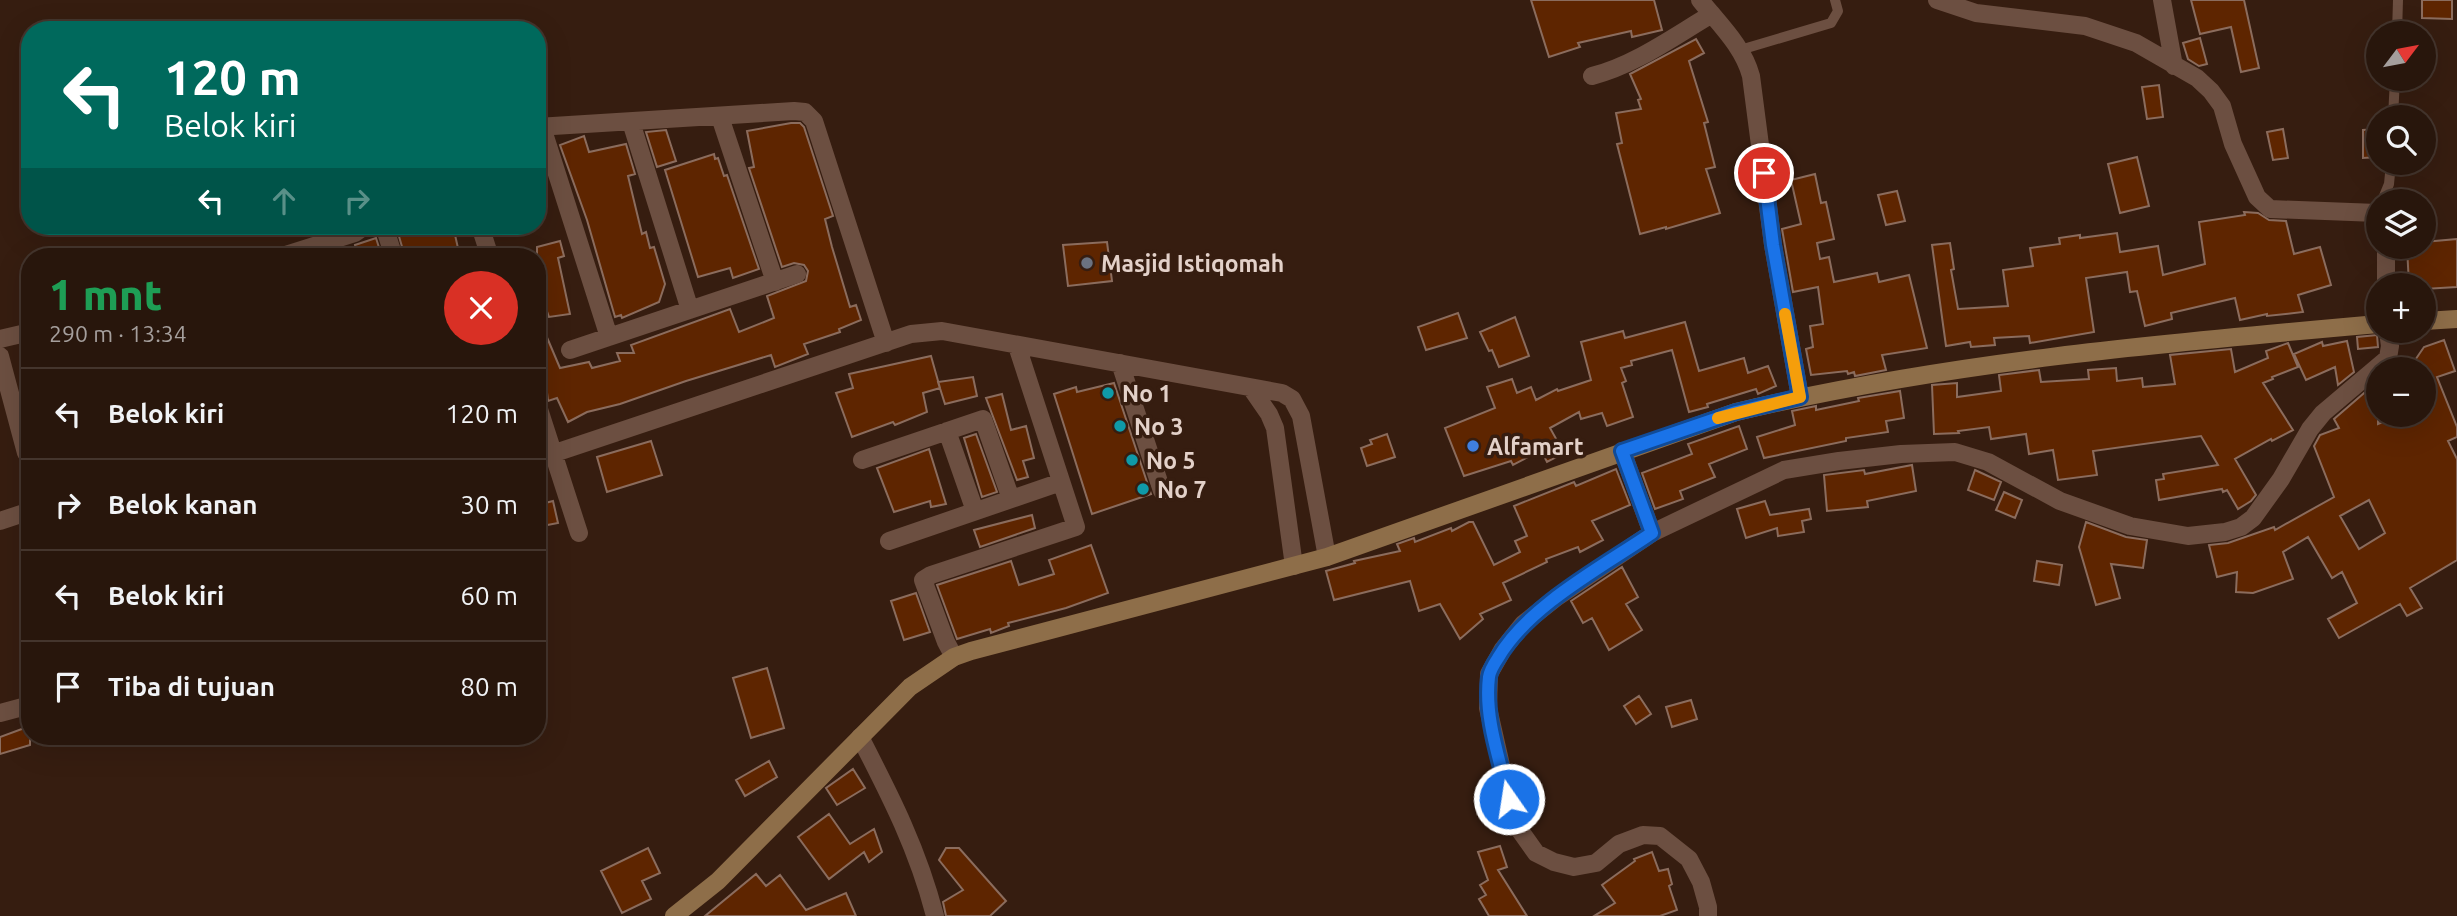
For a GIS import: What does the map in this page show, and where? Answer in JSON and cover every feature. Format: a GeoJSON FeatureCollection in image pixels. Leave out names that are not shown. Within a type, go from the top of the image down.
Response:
{"type":"FeatureCollection","features":[{"type":"Feature","properties":{"kind":"street"},"geometry":{"type":"LineString","coordinates":[[1937,0],[1976,13],[2085,26],[2136,43],[2197,78],[2211,91],[2222,106],[2233,144],[2257,197],[2263,204],[2270,209],[2366,213]]}},
{"type":"Feature","properties":{"kind":"street"},"geometry":{"type":"LineString","coordinates":[[2162,0],[2174,66]]}},
{"type":"Feature","properties":{"kind":"street"},"geometry":{"type":"LineString","coordinates":[[1592,76],[1615,70],[1637,59],[1706,7],[1747,60],[1773,245],[1800,397]]}},
{"type":"Feature","properties":{"kind":"street"},"geometry":{"type":"LineString","coordinates":[[546,127],[805,112],[814,121],[886,343]]}},
{"type":"Feature","properties":{"kind":"street"},"geometry":{"type":"LineString","coordinates":[[720,117],[775,282]]}},
{"type":"Feature","properties":{"kind":"street"},"geometry":{"type":"LineString","coordinates":[[631,122],[690,310]]}},
{"type":"Feature","properties":{"kind":"street"},"geometry":{"type":"LineString","coordinates":[[546,145],[609,337]]}},
{"type":"Feature","properties":{"kind":"street"},"geometry":{"type":"LineString","coordinates":[[308,248],[349,235]]}},
{"type":"Feature","properties":{"kind":"street"},"geometry":{"type":"LineString","coordinates":[[570,350],[797,274]]}},
{"type":"Feature","properties":{"kind":"street"},"geometry":{"type":"LineString","coordinates":[[2436,320],[2457,319]]}},
{"type":"Feature","properties":{"kind":"street"},"geometry":{"type":"LineString","coordinates":[[674,916],[718,881],[910,687],[954,657],[1327,557],[1736,412],[1876,382],[1996,363],[2201,339],[2366,325]]}},
{"type":"Feature","properties":{"kind":"street"},"geometry":{"type":"LineString","coordinates":[[546,456],[923,331],[942,331],[1282,393],[1293,399],[1303,427],[1327,557]]}},
{"type":"Feature","properties":{"kind":"street"},"geometry":{"type":"LineString","coordinates":[[0,339],[21,334]]}},
{"type":"Feature","properties":{"kind":"street"},"geometry":{"type":"LineString","coordinates":[[1708,916],[1701,882],[1689,859],[1660,836],[1643,835],[1631,839],[1619,844],[1596,863],[1574,867],[1554,862],[1536,853],[1514,822],[1488,708],[1489,674],[1503,649],[1523,624],[1557,597],[1652,533],[1784,470],[1901,454],[1955,452],[1987,462],[2060,501],[2130,526],[2188,536],[2225,532],[2241,527],[2253,518],[2281,479],[2323,412],[2388,358],[2390,343]]}},
{"type":"Feature","properties":{"kind":"street"},"geometry":{"type":"LineString","coordinates":[[954,657],[923,579],[1076,527],[1017,346]]}},
{"type":"Feature","properties":{"kind":"street"},"geometry":{"type":"LineString","coordinates":[[0,356],[8,418],[21,443]]}},
{"type":"Feature","properties":{"kind":"street"},"geometry":{"type":"LineString","coordinates":[[1120,363],[1163,491]]}},
{"type":"Feature","properties":{"kind":"street"},"geometry":{"type":"LineString","coordinates":[[1251,388],[1275,428],[1294,566]]}},
{"type":"Feature","properties":{"kind":"street"},"geometry":{"type":"LineString","coordinates":[[862,460],[983,419],[1011,499]]}},
{"type":"Feature","properties":{"kind":"street"},"geometry":{"type":"LineString","coordinates":[[947,431],[975,511]]}},
{"type":"Feature","properties":{"kind":"street"},"geometry":{"type":"LineString","coordinates":[[1622,451],[1652,533]]}},
{"type":"Feature","properties":{"kind":"street"},"geometry":{"type":"LineString","coordinates":[[546,458],[579,533]]}},
{"type":"Feature","properties":{"kind":"street"},"geometry":{"type":"LineString","coordinates":[[889,541],[1061,482]]}},
{"type":"Feature","properties":{"kind":"street"},"geometry":{"type":"LineString","coordinates":[[0,521],[21,514]]}},
{"type":"Feature","properties":{"kind":"street"},"geometry":{"type":"LineString","coordinates":[[0,713],[21,707]]}},
{"type":"Feature","properties":{"kind":"street"},"geometry":{"type":"LineString","coordinates":[[860,737],[896,807],[923,871],[935,916]]}},
{"type":"Feature","properties":{"kind":"lane"},"geometry":{"type":"LineString","coordinates":[[1740,50],[1831,23],[1838,11],[1835,0]]}},
{"type":"Feature","properties":{"kind":"lane"},"geometry":{"type":"LineString","coordinates":[[2398,0],[2398,21]]}},
{"type":"Feature","properties":{"kind":"building"},"geometry":{"type":"Polygon","coordinates":[[[1531,0],[1654,0],[1662,30],[1632,37],[1631,31],[1578,43],[1580,47],[1549,57],[1531,0]]]}},
{"type":"Feature","properties":{"kind":"building"},"geometry":{"type":"Polygon","coordinates":[[[2191,0],[2244,0],[2259,68],[2241,72],[2231,27],[2200,34],[2191,0]]]}},
{"type":"Feature","properties":{"kind":"building"},"geometry":{"type":"Polygon","coordinates":[[[2422,0],[2452,0],[2452,19],[2422,18],[2422,0]]]}},
{"type":"Feature","properties":{"kind":"building"},"geometry":{"type":"Polygon","coordinates":[[[2200,38],[2207,64],[2199,66],[2188,59],[2183,43],[2200,38]]]}},
{"type":"Feature","properties":{"kind":"building"},"geometry":{"type":"Polygon","coordinates":[[[1696,39],[1704,53],[1689,61],[1708,122],[1704,123],[1715,167],[1706,169],[1720,213],[1640,234],[1617,144],[1622,143],[1616,113],[1641,109],[1638,100],[1641,99],[1630,74],[1696,39]]]}},
{"type":"Feature","properties":{"kind":"building"},"geometry":{"type":"Polygon","coordinates":[[[2159,85],[2163,117],[2147,119],[2142,87],[2159,85]]]}},
{"type":"Feature","properties":{"kind":"building"},"geometry":{"type":"Polygon","coordinates":[[[791,123],[800,123],[804,127],[833,216],[825,219],[832,247],[850,307],[856,305],[861,320],[839,329],[840,332],[804,344],[808,354],[775,367],[771,355],[620,404],[587,412],[568,422],[557,398],[548,401],[546,335],[560,368],[589,362],[592,368],[620,361],[617,353],[634,353],[631,345],[730,309],[739,332],[774,318],[767,296],[806,281],[808,271],[804,265],[794,263],[782,267],[749,168],[754,167],[747,131],[791,123]]]}},
{"type":"Feature","properties":{"kind":"building"},"geometry":{"type":"Polygon","coordinates":[[[2283,129],[2288,158],[2273,160],[2267,132],[2283,129]]]}},
{"type":"Feature","properties":{"kind":"building"},"geometry":{"type":"Polygon","coordinates":[[[666,130],[676,161],[657,167],[646,132],[666,130]]]}},
{"type":"Feature","properties":{"kind":"building"},"geometry":{"type":"Polygon","coordinates":[[[2363,130],[2366,130],[2366,158],[2363,158],[2363,130]]]}},
{"type":"Feature","properties":{"kind":"building"},"geometry":{"type":"Polygon","coordinates":[[[584,136],[589,152],[626,144],[635,174],[628,176],[642,234],[646,232],[650,248],[654,247],[665,284],[659,302],[622,318],[621,315],[615,317],[587,220],[560,145],[584,136]]]}},
{"type":"Feature","properties":{"kind":"building"},"geometry":{"type":"Polygon","coordinates":[[[714,154],[724,176],[727,175],[759,269],[733,278],[730,268],[698,277],[665,170],[714,154]]]}},
{"type":"Feature","properties":{"kind":"building"},"geometry":{"type":"Polygon","coordinates":[[[2137,157],[2149,206],[2120,213],[2108,164],[2137,157]]]}},
{"type":"Feature","properties":{"kind":"building"},"geometry":{"type":"Polygon","coordinates":[[[1815,174],[1821,203],[1826,202],[1834,239],[1817,243],[1820,259],[1829,257],[1834,282],[1877,273],[1879,282],[1909,275],[1927,348],[1882,355],[1886,370],[1855,376],[1854,372],[1848,374],[1847,371],[1811,375],[1806,349],[1813,347],[1810,326],[1823,324],[1818,287],[1793,292],[1782,229],[1801,224],[1791,180],[1815,174]]]}},
{"type":"Feature","properties":{"kind":"building"},"geometry":{"type":"Polygon","coordinates":[[[1897,191],[1905,221],[1886,225],[1878,195],[1897,191]]]}},
{"type":"Feature","properties":{"kind":"building"},"geometry":{"type":"Polygon","coordinates":[[[2244,212],[2258,213],[2269,220],[2286,221],[2294,254],[2320,247],[2331,285],[2298,295],[2303,312],[2267,314],[2240,320],[2235,298],[2171,313],[2172,319],[2145,326],[2137,291],[2130,292],[2127,272],[2086,278],[2094,332],[2030,343],[2029,336],[1994,338],[1995,345],[1971,347],[1970,342],[1946,346],[1932,245],[1950,243],[1954,269],[1951,270],[1958,309],[2008,306],[2003,270],[2033,266],[2030,248],[2060,244],[2059,238],[2117,233],[2120,252],[2158,246],[2163,275],[2205,264],[2199,222],[2245,215],[2244,212]]]}},
{"type":"Feature","properties":{"kind":"building"},"geometry":{"type":"Polygon","coordinates":[[[399,235],[455,235],[458,248],[402,248],[399,235]]]}},
{"type":"Feature","properties":{"kind":"building"},"geometry":{"type":"Polygon","coordinates":[[[376,238],[379,248],[356,248],[355,245],[376,238]]]}},
{"type":"Feature","properties":{"kind":"building"},"geometry":{"type":"Polygon","coordinates":[[[2457,239],[2457,287],[2436,288],[2436,273],[2408,273],[2408,259],[2436,259],[2436,241],[2457,239]]]}},
{"type":"Feature","properties":{"kind":"building"},"geometry":{"type":"Polygon","coordinates":[[[560,241],[564,256],[558,258],[570,314],[549,317],[546,308],[546,248],[537,247],[560,241]]]}},
{"type":"Feature","properties":{"kind":"building","name":"Masjid Istiqomah"},"geometry":{"type":"Polygon","coordinates":[[[1107,242],[1112,281],[1068,286],[1063,245],[1107,242]]]}},
{"type":"Feature","properties":{"kind":"building"},"geometry":{"type":"Polygon","coordinates":[[[1458,313],[1467,338],[1426,350],[1418,327],[1458,313]]]}},
{"type":"Feature","properties":{"kind":"building"},"geometry":{"type":"Polygon","coordinates":[[[1515,317],[1529,356],[1499,367],[1480,332],[1515,317]]]}},
{"type":"Feature","properties":{"kind":"building"},"geometry":{"type":"Polygon","coordinates":[[[1685,322],[1699,371],[1744,358],[1748,373],[1768,366],[1776,386],[1758,394],[1756,389],[1689,412],[1672,350],[1631,361],[1632,365],[1621,368],[1626,381],[1622,383],[1633,417],[1607,426],[1602,413],[1581,419],[1579,412],[1550,428],[1564,453],[1547,462],[1541,450],[1513,465],[1511,461],[1464,476],[1445,428],[1495,408],[1487,387],[1512,379],[1517,393],[1531,387],[1536,400],[1557,389],[1558,391],[1591,380],[1581,342],[1623,331],[1625,338],[1685,322]]]}},
{"type":"Feature","properties":{"kind":"building"},"geometry":{"type":"Polygon","coordinates":[[[2366,336],[2366,343],[2378,343],[2378,347],[2358,349],[2357,337],[2366,336]]]}},
{"type":"Feature","properties":{"kind":"building"},"geometry":{"type":"Polygon","coordinates":[[[2444,340],[2455,371],[2437,377],[2457,427],[2457,437],[2448,441],[2457,459],[2457,560],[2410,588],[2422,608],[2407,616],[2400,604],[2339,638],[2328,619],[2357,603],[2342,572],[2332,578],[2308,537],[2283,552],[2293,579],[2253,593],[2236,592],[2237,572],[2217,577],[2209,545],[2228,543],[2274,527],[2275,530],[2334,497],[2314,446],[2320,435],[2339,428],[2334,419],[2366,391],[2366,427],[2436,427],[2436,357],[2417,357],[2424,347],[2444,340]],[[2369,500],[2340,516],[2359,549],[2385,533],[2369,500]]]}},
{"type":"Feature","properties":{"kind":"building"},"geometry":{"type":"Polygon","coordinates":[[[2347,341],[2354,372],[2338,385],[2335,367],[2306,380],[2294,354],[2322,342],[2323,346],[2347,341]]]}},
{"type":"Feature","properties":{"kind":"building"},"geometry":{"type":"Polygon","coordinates":[[[2288,343],[2298,367],[2263,383],[2293,430],[2235,459],[2256,495],[2238,509],[2227,490],[2223,492],[2222,489],[2159,500],[2156,480],[2164,479],[2163,474],[2218,465],[2201,436],[2093,451],[2097,475],[2058,480],[2053,450],[2029,454],[2026,434],[1991,439],[1989,427],[1958,431],[1959,433],[1934,434],[1932,385],[1957,383],[1957,397],[2001,391],[1999,375],[2039,370],[2041,382],[2089,379],[2088,370],[2116,368],[2117,381],[2142,378],[2143,387],[2175,384],[2170,355],[2231,349],[2235,372],[2268,358],[2266,351],[2288,343]]]}},
{"type":"Feature","properties":{"kind":"building"},"geometry":{"type":"Polygon","coordinates":[[[931,356],[940,388],[923,393],[927,412],[895,425],[893,422],[852,437],[836,393],[853,388],[849,374],[931,356]]]}},
{"type":"Feature","properties":{"kind":"building"},"geometry":{"type":"Polygon","coordinates":[[[973,377],[977,396],[945,404],[938,382],[973,377]]]}},
{"type":"Feature","properties":{"kind":"building"},"geometry":{"type":"Polygon","coordinates":[[[1114,383],[1151,494],[1092,514],[1054,394],[1076,387],[1077,392],[1114,383]]]}},
{"type":"Feature","properties":{"kind":"building"},"geometry":{"type":"Polygon","coordinates":[[[1900,391],[1904,418],[1886,421],[1888,432],[1846,438],[1846,441],[1764,458],[1757,437],[1795,425],[1792,411],[1816,406],[1816,410],[1859,401],[1858,398],[1900,391]]]}},
{"type":"Feature","properties":{"kind":"building"},"geometry":{"type":"Polygon","coordinates":[[[1002,394],[1011,430],[1026,426],[1034,458],[1023,461],[1028,477],[1017,480],[986,398],[1002,394]]]}},
{"type":"Feature","properties":{"kind":"building"},"geometry":{"type":"Polygon","coordinates":[[[1739,426],[1747,449],[1709,464],[1715,477],[1680,491],[1683,499],[1655,509],[1642,473],[1692,454],[1688,444],[1739,426]]]}},
{"type":"Feature","properties":{"kind":"building"},"geometry":{"type":"Polygon","coordinates":[[[976,434],[997,492],[982,497],[964,438],[976,434]]]}},
{"type":"Feature","properties":{"kind":"building"},"geometry":{"type":"Polygon","coordinates":[[[1387,434],[1395,457],[1367,466],[1361,448],[1372,444],[1370,440],[1387,434]]]}},
{"type":"Feature","properties":{"kind":"building"},"geometry":{"type":"Polygon","coordinates":[[[651,441],[662,475],[607,492],[597,457],[651,441]]]}},
{"type":"Feature","properties":{"kind":"building"},"geometry":{"type":"Polygon","coordinates":[[[929,449],[946,504],[931,507],[930,501],[894,512],[877,468],[929,449]]]}},
{"type":"Feature","properties":{"kind":"building"},"geometry":{"type":"Polygon","coordinates":[[[1912,465],[1916,491],[1867,501],[1868,507],[1827,511],[1824,475],[1864,470],[1865,474],[1912,465]]]}},
{"type":"Feature","properties":{"kind":"building"},"geometry":{"type":"Polygon","coordinates":[[[1616,469],[1630,505],[1592,521],[1603,540],[1580,552],[1578,547],[1546,559],[1547,562],[1503,583],[1511,600],[1480,614],[1483,619],[1460,639],[1440,604],[1419,611],[1410,581],[1334,600],[1326,571],[1355,563],[1354,561],[1400,551],[1397,544],[1414,538],[1415,542],[1451,528],[1452,531],[1469,522],[1473,522],[1494,565],[1520,552],[1515,541],[1527,536],[1514,506],[1574,482],[1576,486],[1616,469]]]}},
{"type":"Feature","properties":{"kind":"building"},"geometry":{"type":"Polygon","coordinates":[[[1975,470],[2001,482],[1994,500],[1968,490],[1975,470]]]}},
{"type":"Feature","properties":{"kind":"building"},"geometry":{"type":"Polygon","coordinates":[[[2004,492],[2022,500],[2015,518],[1996,510],[2004,492]]]}},
{"type":"Feature","properties":{"kind":"building"},"geometry":{"type":"Polygon","coordinates":[[[553,501],[558,523],[546,525],[546,503],[553,501]]]}},
{"type":"Feature","properties":{"kind":"building"},"geometry":{"type":"Polygon","coordinates":[[[1765,501],[1770,515],[1809,509],[1811,519],[1802,521],[1804,532],[1778,536],[1777,528],[1746,538],[1737,509],[1765,501]]]}},
{"type":"Feature","properties":{"kind":"building"},"geometry":{"type":"Polygon","coordinates":[[[1032,515],[1035,528],[980,547],[974,530],[1032,515]]]}},
{"type":"Feature","properties":{"kind":"building"},"geometry":{"type":"Polygon","coordinates":[[[2086,522],[2126,537],[2147,540],[2143,568],[2111,564],[2120,598],[2096,605],[2079,547],[2086,522]]]}},
{"type":"Feature","properties":{"kind":"building"},"geometry":{"type":"Polygon","coordinates":[[[1091,545],[1108,593],[1066,608],[1008,623],[1009,626],[991,633],[990,629],[957,639],[937,585],[1011,561],[1019,585],[1054,574],[1049,560],[1091,545]]]}},
{"type":"Feature","properties":{"kind":"building"},"geometry":{"type":"Polygon","coordinates":[[[2037,561],[2062,565],[2059,585],[2034,581],[2037,561]]]}},
{"type":"Feature","properties":{"kind":"building"},"geometry":{"type":"Polygon","coordinates":[[[1622,567],[1638,597],[1626,604],[1642,630],[1609,650],[1592,618],[1583,623],[1571,601],[1622,567]]]}},
{"type":"Feature","properties":{"kind":"building"},"geometry":{"type":"Polygon","coordinates":[[[916,593],[930,632],[904,640],[891,601],[916,593]]]}},
{"type":"Feature","properties":{"kind":"building"},"geometry":{"type":"Polygon","coordinates":[[[767,668],[784,728],[751,738],[733,678],[767,668]]]}},
{"type":"Feature","properties":{"kind":"building"},"geometry":{"type":"Polygon","coordinates":[[[1639,696],[1651,714],[1636,724],[1624,706],[1639,696]]]}},
{"type":"Feature","properties":{"kind":"building"},"geometry":{"type":"Polygon","coordinates":[[[1691,700],[1697,719],[1672,727],[1666,707],[1691,700]]]}},
{"type":"Feature","properties":{"kind":"building"},"geometry":{"type":"Polygon","coordinates":[[[21,729],[21,745],[30,745],[0,754],[0,737],[21,729]]]}},
{"type":"Feature","properties":{"kind":"building"},"geometry":{"type":"Polygon","coordinates":[[[769,761],[777,777],[745,796],[736,780],[769,761]]]}},
{"type":"Feature","properties":{"kind":"building"},"geometry":{"type":"Polygon","coordinates":[[[853,769],[865,788],[837,805],[826,788],[853,769]]]}},
{"type":"Feature","properties":{"kind":"building"},"geometry":{"type":"Polygon","coordinates":[[[829,814],[850,844],[874,829],[882,852],[869,862],[864,852],[829,879],[798,837],[829,814]]]}},
{"type":"Feature","properties":{"kind":"building"},"geometry":{"type":"Polygon","coordinates":[[[1500,846],[1507,867],[1498,870],[1527,916],[1489,916],[1479,899],[1486,895],[1480,885],[1488,880],[1478,852],[1500,846]]]}},
{"type":"Feature","properties":{"kind":"building"},"geometry":{"type":"Polygon","coordinates":[[[648,848],[660,873],[642,881],[651,899],[622,913],[601,871],[648,848]]]}},
{"type":"Feature","properties":{"kind":"building"},"geometry":{"type":"Polygon","coordinates":[[[946,848],[959,848],[1006,901],[990,916],[946,916],[943,902],[963,890],[939,860],[946,848]]]}},
{"type":"Feature","properties":{"kind":"building"},"geometry":{"type":"Polygon","coordinates":[[[1652,852],[1659,871],[1668,869],[1672,884],[1669,886],[1677,910],[1660,916],[1594,916],[1615,903],[1602,885],[1635,861],[1634,859],[1652,852]]]}},
{"type":"Feature","properties":{"kind":"building"},"geometry":{"type":"Polygon","coordinates":[[[756,874],[766,886],[780,875],[806,910],[846,893],[856,916],[705,916],[756,874]]]}},
{"type":"Feature","properties":{"kind":"slow traffic"},"geometry":{"type":"LineString","coordinates":[[1718,418],[1800,397],[1785,314]]}},
{"type":"Feature","properties":{"kind":"place","name":"Masjid Istiqomah"},"geometry":{"type":"Point","coordinates":[1087,263]}},
{"type":"Feature","properties":{"kind":"place","name":"No 1"},"geometry":{"type":"Point","coordinates":[1108,393]}},
{"type":"Feature","properties":{"kind":"place","name":"No 3"},"geometry":{"type":"Point","coordinates":[1120,426]}},
{"type":"Feature","properties":{"kind":"place","name":"Alfamart"},"geometry":{"type":"Point","coordinates":[1473,446]}},
{"type":"Feature","properties":{"kind":"place","name":"No 5"},"geometry":{"type":"Point","coordinates":[1132,460]}},
{"type":"Feature","properties":{"kind":"place","name":"No 7"},"geometry":{"type":"Point","coordinates":[1143,489]}},
{"type":"Feature","properties":{"kind":"route"},"geometry":{"type":"LineString","coordinates":[[1509,799],[1488,708],[1489,674],[1503,649],[1523,624],[1557,597],[1652,533],[1622,451],[1736,412],[1800,397],[1773,245],[1764,173]]}}]}
